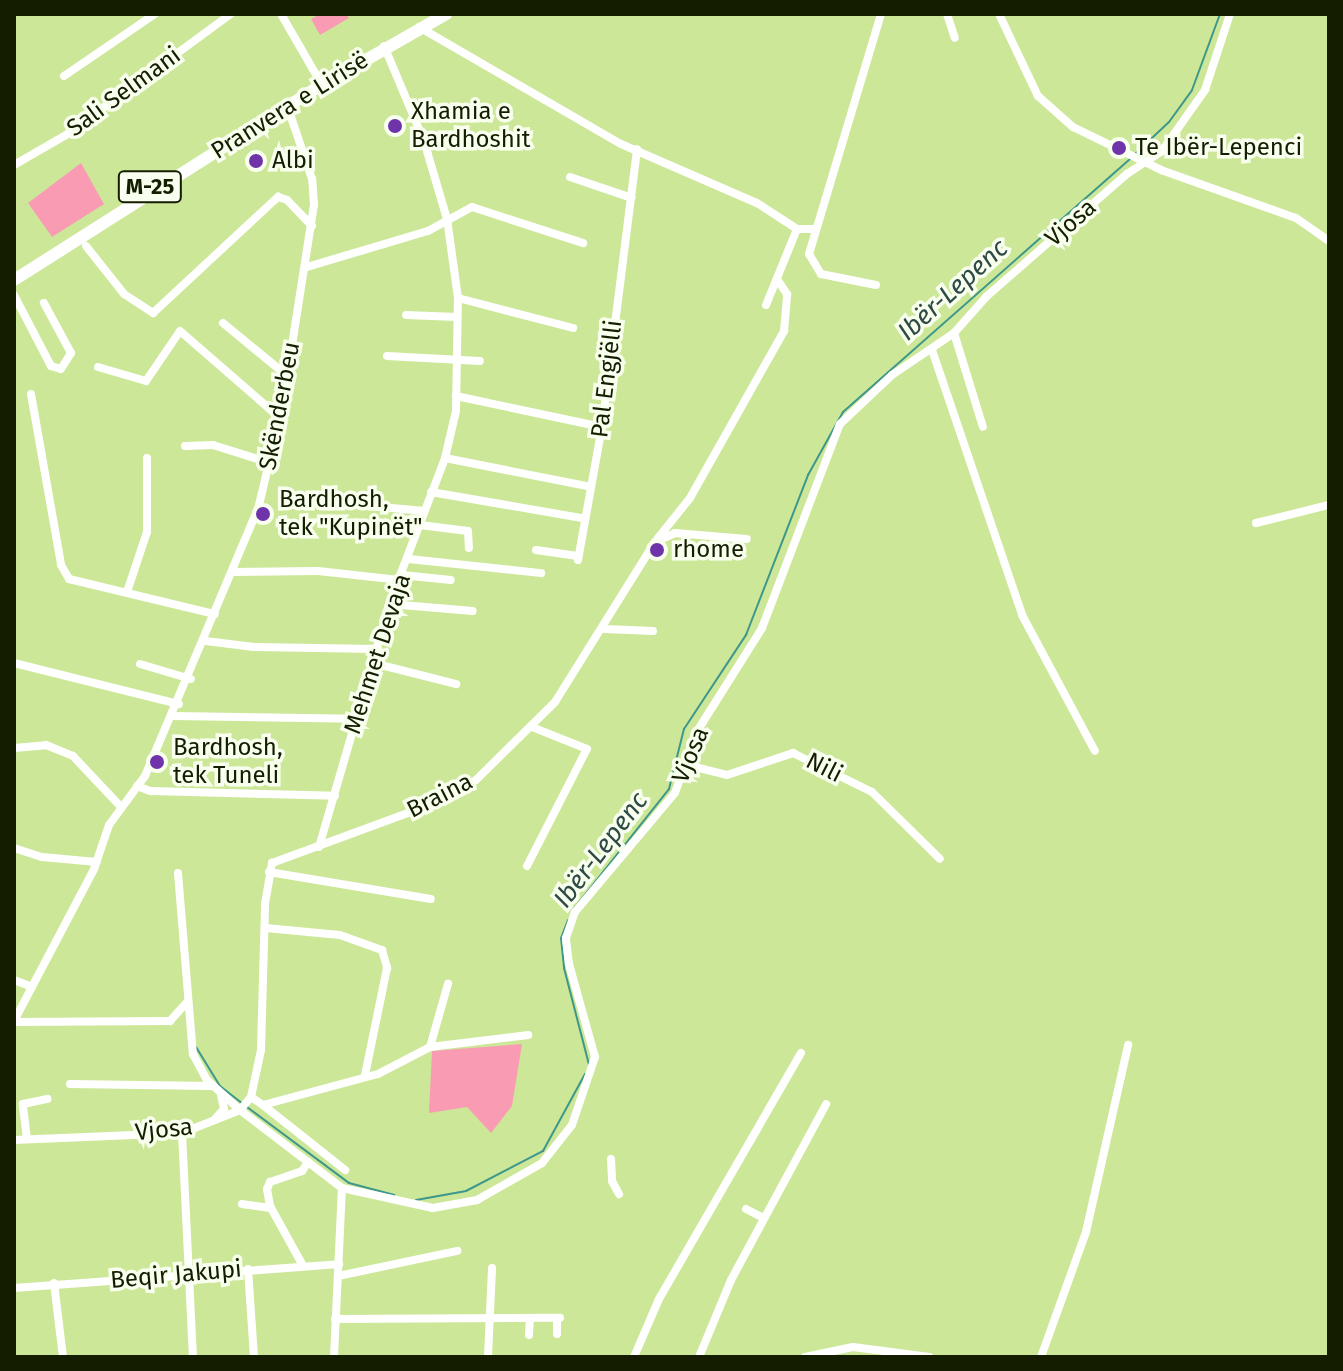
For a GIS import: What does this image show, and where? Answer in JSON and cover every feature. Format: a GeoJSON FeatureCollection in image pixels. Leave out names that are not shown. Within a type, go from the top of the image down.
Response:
{"type":"FeatureCollection","features":[{"type":"Feature","properties":{"kind":"main road","name":"Pranvera e Lirisë"},"geometry":{"type":"LineString","coordinates":[[14,280],[321,83],[438,14]]}},
{"type":"Feature","properties":{"kind":"main road","name":"Pranvera e Lirisë"},"geometry":{"type":"LineString","coordinates":[[418,26],[446,14]]}},
{"type":"Feature","properties":{"kind":"main road","name":"Pranvera e Lirisë"},"geometry":{"type":"LineString","coordinates":[[14,271],[287,105]]}},
{"type":"Feature","properties":{"kind":"street"},"geometry":{"type":"LineString","coordinates":[[64,76],[155,14]]}},
{"type":"Feature","properties":{"kind":"street","name":"Sali Selmani"},"geometry":{"type":"LineString","coordinates":[[14,165],[66,135],[231,14]]}},
{"type":"Feature","properties":{"kind":"street"},"geometry":{"type":"LineString","coordinates":[[281,14],[321,83]]}},
{"type":"Feature","properties":{"kind":"street"},"geometry":{"type":"LineString","coordinates":[[876,285],[821,274],[809,254],[881,14]]}},
{"type":"Feature","properties":{"kind":"street"},"geometry":{"type":"LineString","coordinates":[[947,14],[955,38]]}},
{"type":"Feature","properties":{"kind":"street"},"geometry":{"type":"LineString","coordinates":[[999,14],[1029,80],[1049,107],[1108,147],[1296,218],[1329,241]]}},
{"type":"Feature","properties":{"kind":"street","name":"Vjosa"},"geometry":{"type":"LineString","coordinates":[[14,1140],[182,1133],[240,1110],[342,1188],[433,1208],[477,1200],[544,1161],[572,1125],[595,1057],[569,964],[566,938],[575,912],[675,793],[696,733],[762,628],[840,424],[892,375],[954,333],[987,296],[1127,174],[1150,163],[1205,90],[1230,14]]}},
{"type":"Feature","properties":{"kind":"street"},"geometry":{"type":"LineString","coordinates":[[418,26],[572,118],[757,203],[797,229],[814,229]]}},
{"type":"Feature","properties":{"kind":"street","name":"Mehmet Devaja"},"geometry":{"type":"LineString","coordinates":[[319,847],[390,604],[445,458],[456,396],[458,298],[447,219],[424,141],[384,45]]}},
{"type":"Feature","properties":{"kind":"street","name":"Skënderbeu"},"geometry":{"type":"LineString","coordinates":[[14,1021],[96,866],[109,825],[136,788],[191,679],[233,572],[270,463],[312,226],[312,179],[287,105]]}},
{"type":"Feature","properties":{"kind":"street","name":"Pal Engjëlli"},"geometry":{"type":"LineString","coordinates":[[536,550],[578,558],[602,427],[637,149]]}},
{"type":"Feature","properties":{"kind":"street"},"geometry":{"type":"LineString","coordinates":[[570,177],[632,198]]}},
{"type":"Feature","properties":{"kind":"street"},"geometry":{"type":"LineString","coordinates":[[86,246],[124,294],[153,313],[278,197],[287,200],[312,226]]}},
{"type":"Feature","properties":{"kind":"street"},"geometry":{"type":"LineString","coordinates":[[307,267],[428,231],[472,207],[583,243]]}},
{"type":"Feature","properties":{"kind":"street"},"geometry":{"type":"LineString","coordinates":[[766,305],[797,229]]}},
{"type":"Feature","properties":{"kind":"street","name":"Braina"},"geometry":{"type":"LineString","coordinates":[[269,872],[277,860],[430,805],[476,780],[555,702],[604,629],[655,542],[690,498],[784,331],[787,294],[777,279]]}},
{"type":"Feature","properties":{"kind":"street"},"geometry":{"type":"LineString","coordinates":[[14,295],[51,366],[61,369],[71,353],[44,303]]}},
{"type":"Feature","properties":{"kind":"street"},"geometry":{"type":"LineString","coordinates":[[458,298],[573,328]]}},
{"type":"Feature","properties":{"kind":"street"},"geometry":{"type":"LineString","coordinates":[[406,315],[457,317]]}},
{"type":"Feature","properties":{"kind":"street"},"geometry":{"type":"LineString","coordinates":[[223,323],[286,375]]}},
{"type":"Feature","properties":{"kind":"street"},"geometry":{"type":"LineString","coordinates":[[98,367],[146,381],[180,331],[280,418]]}},
{"type":"Feature","properties":{"kind":"street"},"geometry":{"type":"LineString","coordinates":[[954,333],[983,427]]}},
{"type":"Feature","properties":{"kind":"street"},"geometry":{"type":"LineString","coordinates":[[932,350],[1022,615],[1095,751]]}},
{"type":"Feature","properties":{"kind":"street"},"geometry":{"type":"LineString","coordinates":[[387,356],[456,357],[480,361]]}},
{"type":"Feature","properties":{"kind":"street"},"geometry":{"type":"LineString","coordinates":[[31,394],[61,565],[69,579],[215,614]]}},
{"type":"Feature","properties":{"kind":"street"},"geometry":{"type":"LineString","coordinates":[[456,396],[602,427]]}},
{"type":"Feature","properties":{"kind":"street"},"geometry":{"type":"LineString","coordinates":[[185,446],[213,445],[270,463]]}},
{"type":"Feature","properties":{"kind":"street"},"geometry":{"type":"LineString","coordinates":[[127,592],[147,532],[147,458]]}},
{"type":"Feature","properties":{"kind":"street"},"geometry":{"type":"LineString","coordinates":[[445,458],[591,487]]}},
{"type":"Feature","properties":{"kind":"street"},"geometry":{"type":"LineString","coordinates":[[431,492],[581,518]]}},
{"type":"Feature","properties":{"kind":"street"},"geometry":{"type":"LineString","coordinates":[[1256,523],[1329,505]]}},
{"type":"Feature","properties":{"kind":"street"},"geometry":{"type":"LineString","coordinates":[[369,506],[425,511]]}},
{"type":"Feature","properties":{"kind":"street"},"geometry":{"type":"LineString","coordinates":[[420,525],[468,531],[469,548]]}},
{"type":"Feature","properties":{"kind":"street"},"geometry":{"type":"LineString","coordinates":[[655,542],[675,533],[747,539]]}},
{"type":"Feature","properties":{"kind":"street"},"geometry":{"type":"LineString","coordinates":[[409,559],[541,573]]}},
{"type":"Feature","properties":{"kind":"street"},"geometry":{"type":"LineString","coordinates":[[233,572],[318,571],[451,580]]}},
{"type":"Feature","properties":{"kind":"street"},"geometry":{"type":"LineString","coordinates":[[390,604],[473,611]]}},
{"type":"Feature","properties":{"kind":"street"},"geometry":{"type":"LineString","coordinates":[[604,629],[653,631]]}},
{"type":"Feature","properties":{"kind":"street"},"geometry":{"type":"LineString","coordinates":[[206,641],[254,647],[378,649]]}},
{"type":"Feature","properties":{"kind":"street"},"geometry":{"type":"LineString","coordinates":[[14,663],[179,704]]}},
{"type":"Feature","properties":{"kind":"street"},"geometry":{"type":"LineString","coordinates":[[373,663],[456,684]]}},
{"type":"Feature","properties":{"kind":"street"},"geometry":{"type":"LineString","coordinates":[[140,664],[191,679]]}},
{"type":"Feature","properties":{"kind":"street"},"geometry":{"type":"LineString","coordinates":[[174,716],[357,719]]}},
{"type":"Feature","properties":{"kind":"street"},"geometry":{"type":"LineString","coordinates":[[527,866],[587,749],[532,727]]}},
{"type":"Feature","properties":{"kind":"street"},"geometry":{"type":"LineString","coordinates":[[14,747],[46,745],[73,756],[122,805]]}},
{"type":"Feature","properties":{"kind":"street","name":"Nili"},"geometry":{"type":"LineString","coordinates":[[683,764],[727,775],[793,753],[872,792],[940,859]]}},
{"type":"Feature","properties":{"kind":"street"},"geometry":{"type":"LineString","coordinates":[[136,788],[335,796]]}},
{"type":"Feature","properties":{"kind":"street"},"geometry":{"type":"LineString","coordinates":[[14,848],[42,857],[96,866]]}},
{"type":"Feature","properties":{"kind":"street"},"geometry":{"type":"LineString","coordinates":[[178,873],[186,1003],[193,1054],[213,1086],[240,1110],[249,1099],[261,1050],[269,872],[431,899]]}},
{"type":"Feature","properties":{"kind":"street"},"geometry":{"type":"LineString","coordinates":[[266,928],[340,935],[382,950],[387,968],[365,1075]]}},
{"type":"Feature","properties":{"kind":"street"},"geometry":{"type":"LineString","coordinates":[[14,980],[32,987]]}},
{"type":"Feature","properties":{"kind":"street"},"geometry":{"type":"LineString","coordinates":[[430,1047],[448,984]]}},
{"type":"Feature","properties":{"kind":"street"},"geometry":{"type":"LineString","coordinates":[[14,1021],[170,1021],[186,1003]]}},
{"type":"Feature","properties":{"kind":"street"},"geometry":{"type":"LineString","coordinates":[[263,1105],[398,1067],[430,1047],[528,1035]]}},
{"type":"Feature","properties":{"kind":"street"},"geometry":{"type":"LineString","coordinates":[[1041,1357],[1086,1232],[1128,1045]]}},
{"type":"Feature","properties":{"kind":"street"},"geometry":{"type":"LineString","coordinates":[[634,1357],[659,1299],[801,1053]]}},
{"type":"Feature","properties":{"kind":"street"},"geometry":{"type":"LineString","coordinates":[[70,1084],[213,1086]]}},
{"type":"Feature","properties":{"kind":"street"},"geometry":{"type":"LineString","coordinates":[[212,1123],[224,1109],[221,1095]]}},
{"type":"Feature","properties":{"kind":"street"},"geometry":{"type":"LineString","coordinates":[[27,1139],[23,1104],[47,1099]]}},
{"type":"Feature","properties":{"kind":"street"},"geometry":{"type":"LineString","coordinates":[[249,1099],[263,1105],[345,1170]]}},
{"type":"Feature","properties":{"kind":"street"},"geometry":{"type":"LineString","coordinates":[[699,1357],[764,1218],[826,1104]]}},
{"type":"Feature","properties":{"kind":"street"},"geometry":{"type":"LineString","coordinates":[[182,1133],[186,1274],[193,1357]]}},
{"type":"Feature","properties":{"kind":"street"},"geometry":{"type":"LineString","coordinates":[[611,1159],[612,1181],[619,1194]]}},
{"type":"Feature","properties":{"kind":"street"},"geometry":{"type":"LineString","coordinates":[[302,1264],[271,1208],[268,1184],[302,1171],[308,1162]]}},
{"type":"Feature","properties":{"kind":"street"},"geometry":{"type":"LineString","coordinates":[[334,1357],[342,1188]]}},
{"type":"Feature","properties":{"kind":"street"},"geometry":{"type":"LineString","coordinates":[[242,1204],[271,1208]]}},
{"type":"Feature","properties":{"kind":"street"},"geometry":{"type":"LineString","coordinates":[[746,1209],[764,1218]]}},
{"type":"Feature","properties":{"kind":"street"},"geometry":{"type":"LineString","coordinates":[[338,1276],[457,1251]]}},
{"type":"Feature","properties":{"kind":"street","name":"Beqir Jakupi"},"geometry":{"type":"LineString","coordinates":[[14,1288],[302,1264],[339,1264]]}},
{"type":"Feature","properties":{"kind":"street"},"geometry":{"type":"LineString","coordinates":[[488,1357],[492,1268]]}},
{"type":"Feature","properties":{"kind":"street"},"geometry":{"type":"LineString","coordinates":[[248,1269],[254,1357]]}},
{"type":"Feature","properties":{"kind":"street"},"geometry":{"type":"LineString","coordinates":[[54,1283],[63,1357]]}},
{"type":"Feature","properties":{"kind":"street"},"geometry":{"type":"LineString","coordinates":[[529,1335],[530,1318]]}},
{"type":"Feature","properties":{"kind":"street"},"geometry":{"type":"LineString","coordinates":[[335,1319],[559,1318],[557,1334]]}},
{"type":"Feature","properties":{"kind":"street"},"geometry":{"type":"LineString","coordinates":[[805,1357],[835,1349],[929,1357]]}},
{"type":"Feature","properties":{"kind":"shaded area"},"geometry":{"type":"Polygon","coordinates":[[[320,14],[346,14],[349,18],[320,35],[311,19],[320,14]]]}},
{"type":"Feature","properties":{"kind":"shaded area"},"geometry":{"type":"Polygon","coordinates":[[[81,163],[104,204],[52,237],[28,203],[81,163]]]}},
{"type":"Feature","properties":{"kind":"shaded area"},"geometry":{"type":"Polygon","coordinates":[[[522,1044],[512,1106],[491,1133],[467,1107],[429,1113],[432,1051],[522,1044]]]}},
{"type":"Feature","properties":{"kind":"waterway","name":"Ibër-Lepenc"},"geometry":{"type":"LineString","coordinates":[[1134,155],[1169,122],[1192,90],[1220,14]]}},
{"type":"Feature","properties":{"kind":"waterway","name":"Ibër-Lepenc"},"geometry":{"type":"LineString","coordinates":[[572,911],[669,789],[684,729],[746,635],[808,475],[843,412],[1130,159]]}},
{"type":"Feature","properties":{"kind":"waterway","name":"Ibër-Lepenc"},"geometry":{"type":"LineString","coordinates":[[568,920],[561,938],[564,968],[589,1065]]}},
{"type":"Feature","properties":{"kind":"waterway","name":"Ibër-Lepenc"},"geometry":{"type":"LineString","coordinates":[[196,1047],[220,1086],[242,1103]]}},
{"type":"Feature","properties":{"kind":"waterway","name":"Ibër-Lepenc"},"geometry":{"type":"LineString","coordinates":[[416,1200],[466,1191],[543,1151],[585,1074]]}},
{"type":"Feature","properties":{"kind":"waterway","name":"Ibër-Lepenc"},"geometry":{"type":"LineString","coordinates":[[247,1107],[349,1183],[394,1195]]}},
{"type":"Feature","properties":{"kind":"place","name":"Xhamia e Bardhoshit"},"geometry":{"type":"Point","coordinates":[395,126]}},
{"type":"Feature","properties":{"kind":"place","name":"Te Ibër-Lepenci"},"geometry":{"type":"Point","coordinates":[1119,148]}},
{"type":"Feature","properties":{"kind":"place","name":"Albi"},"geometry":{"type":"Point","coordinates":[256,161]}},
{"type":"Feature","properties":{"kind":"place","name":"Bardhosh, tek \"Kupinët\""},"geometry":{"type":"Point","coordinates":[263,514]}},
{"type":"Feature","properties":{"kind":"place","name":"rhome"},"geometry":{"type":"Point","coordinates":[657,550]}},
{"type":"Feature","properties":{"kind":"place","name":"Bardhosh, tek Tuneli"},"geometry":{"type":"Point","coordinates":[157,762]}}]}
